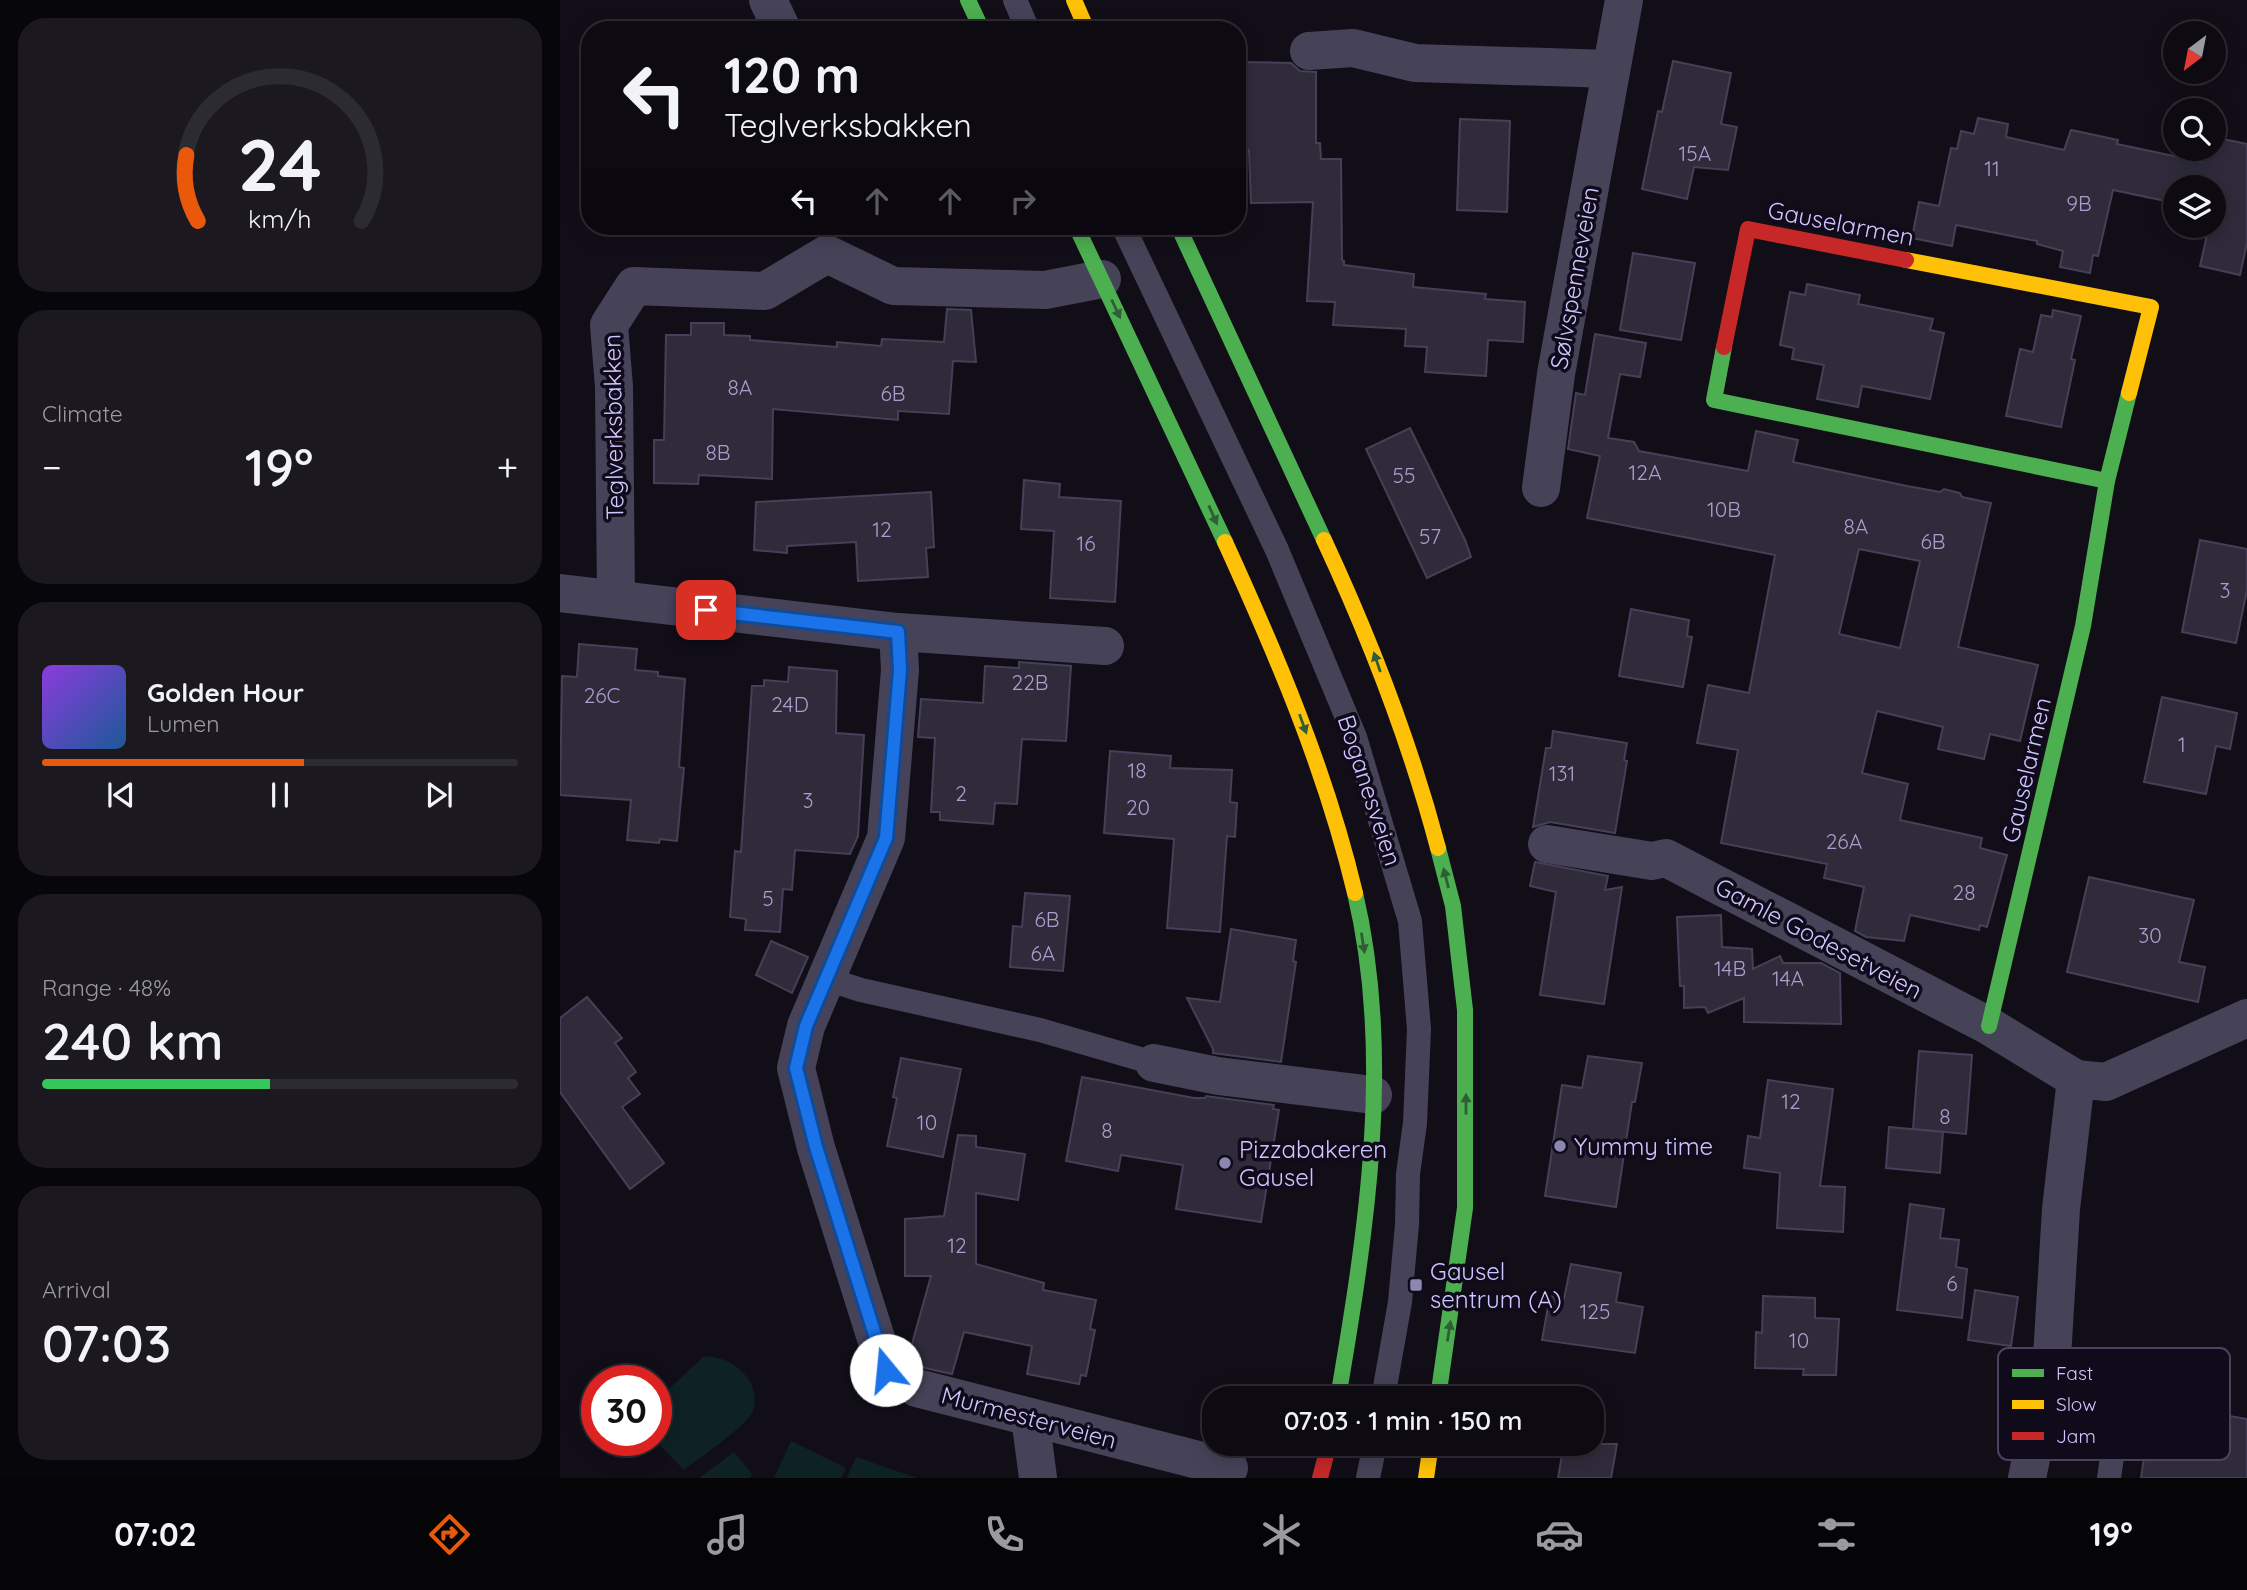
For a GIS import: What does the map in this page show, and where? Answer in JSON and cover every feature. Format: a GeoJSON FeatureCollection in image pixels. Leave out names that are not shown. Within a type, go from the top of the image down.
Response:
{"type":"FeatureCollection","features":[{"type":"Feature","properties":{"kind":"main road"},"geometry":{"type":"LineString","coordinates":[[968,0],[978,21]]}},
{"type":"Feature","properties":{"kind":"main road"},"geometry":{"type":"LineString","coordinates":[[1074,0],[1083,21]]}},
{"type":"Feature","properties":{"kind":"main road","name":"Gauselarmen"},"geometry":{"type":"LineString","coordinates":[[1989,1026],[2083,626],[2107,481],[2151,307],[1748,229],[1714,401],[2107,481]]}},
{"type":"Feature","properties":{"kind":"main road","name":"Boganesveien"},"geometry":{"type":"LineString","coordinates":[[1080,235],[1204,496],[1289,685],[1319,767],[1340,837],[1365,949],[1372,1035],[1373,1095],[1371,1159],[1340,1386]]}},
{"type":"Feature","properties":{"kind":"main road","name":"Boganesveien"},"geometry":{"type":"LineString","coordinates":[[1182,235],[1366,631],[1427,807],[1453,906],[1465,1010],[1465,1208],[1440,1386]]}},
{"type":"Feature","properties":{"kind":"main road"},"geometry":{"type":"LineString","coordinates":[[1321,1478],[1326,1456]]}},
{"type":"Feature","properties":{"kind":"main road"},"geometry":{"type":"LineString","coordinates":[[1426,1478],[1429,1456]]}},
{"type":"Feature","properties":{"kind":"street"},"geometry":{"type":"LineString","coordinates":[[768,0],[778,21]]}},
{"type":"Feature","properties":{"kind":"street","name":"Sølvspenneveien"},"geometry":{"type":"LineString","coordinates":[[1541,488],[1556,374],[1623,0]]}},
{"type":"Feature","properties":{"kind":"street"},"geometry":{"type":"LineString","coordinates":[[1309,51],[1353,48],[1415,63],[1611,69]]}},
{"type":"Feature","properties":{"kind":"street","name":"Teglverksbakken"},"geometry":{"type":"LineString","coordinates":[[616,599],[614,387],[609,326],[634,286],[765,291],[829,240],[893,286],[1045,290],[1101,279]]}},
{"type":"Feature","properties":{"kind":"street"},"geometry":{"type":"LineString","coordinates":[[560,593],[898,632],[1104,646]]}},
{"type":"Feature","properties":{"kind":"street","name":"Murmesterveien"},"geometry":{"type":"LineString","coordinates":[[898,632],[900,670],[886,838],[806,1026],[796,1068],[816,1147],[886,1370],[918,1388],[1229,1468]]}},
{"type":"Feature","properties":{"kind":"street","name":"Gamle Godesetveien"},"geometry":{"type":"LineString","coordinates":[[1547,844],[1652,861],[1666,858],[1989,1026],[2077,1079]]}},
{"type":"Feature","properties":{"kind":"street"},"geometry":{"type":"LineString","coordinates":[[2053,1348],[2062,1209],[2077,1079],[2106,1082],[2247,1018]]}},
{"type":"Feature","properties":{"kind":"street"},"geometry":{"type":"LineString","coordinates":[[1154,1063],[1218,1076],[1373,1095]]}},
{"type":"Feature","properties":{"kind":"street"},"geometry":{"type":"LineString","coordinates":[[1030,1417],[1038,1478]]}},
{"type":"Feature","properties":{"kind":"street"},"geometry":{"type":"LineString","coordinates":[[2027,1478],[2031,1460]]}},
{"type":"Feature","properties":{"kind":"lane"},"geometry":{"type":"LineString","coordinates":[[1015,0],[1024,21]]}},
{"type":"Feature","properties":{"kind":"lane","name":"Boganesveien"},"geometry":{"type":"LineString","coordinates":[[1127,235],[1277,550],[1355,737],[1410,921],[1419,1029],[1415,1123],[1408,1174],[1407,1224],[1400,1302],[1385,1386]]}},
{"type":"Feature","properties":{"kind":"lane"},"geometry":{"type":"LineString","coordinates":[[827,979],[861,990],[1040,1030],[1154,1063]]}},
{"type":"Feature","properties":{"kind":"lane"},"geometry":{"type":"LineString","coordinates":[[1368,1478],[1372,1456]]}},
{"type":"Feature","properties":{"kind":"lane"},"geometry":{"type":"LineString","coordinates":[[2109,1478],[2112,1460]]}},
{"type":"Feature","properties":{"kind":"green space"},"geometry":{"type":"Polygon","coordinates":[[[704,1356],[718,1358],[740,1370],[749,1380],[755,1399],[753,1411],[742,1425],[684,1470],[670,1456],[672,1386],[704,1356]]]}},
{"type":"Feature","properties":{"kind":"green space"},"geometry":{"type":"Polygon","coordinates":[[[791,1441],[846,1468],[841,1478],[774,1478],[791,1441]]]}},
{"type":"Feature","properties":{"kind":"green space"},"geometry":{"type":"Polygon","coordinates":[[[734,1452],[752,1474],[750,1478],[699,1478],[734,1452]]]}},
{"type":"Feature","properties":{"kind":"green space"},"geometry":{"type":"Polygon","coordinates":[[[856,1457],[917,1478],[847,1478],[856,1457]]]}},
{"type":"Feature","properties":{"kind":"building"},"geometry":{"type":"Polygon","coordinates":[[[1673,61],[1731,73],[1721,124],[1737,127],[1728,170],[1694,167],[1687,199],[1642,189],[1658,111],[1662,112],[1673,61]]]}},
{"type":"Feature","properties":{"kind":"building"},"geometry":{"type":"Polygon","coordinates":[[[1246,62],[1291,63],[1300,71],[1316,72],[1316,143],[1320,143],[1321,159],[1341,159],[1344,265],[1414,274],[1413,287],[1486,294],[1485,299],[1525,302],[1523,342],[1488,340],[1486,376],[1425,372],[1427,347],[1405,346],[1406,329],[1333,325],[1335,302],[1307,301],[1313,202],[1251,203],[1249,150],[1246,150],[1246,62]]]}},
{"type":"Feature","properties":{"kind":"building"},"geometry":{"type":"Polygon","coordinates":[[[1978,118],[2008,124],[2006,137],[2064,150],[2071,130],[2163,154],[2163,161],[2226,161],[2226,140],[2247,144],[2247,243],[2240,275],[2200,266],[2206,238],[2226,238],[2226,175],[2163,175],[2163,200],[2113,190],[2098,256],[2093,255],[2090,273],[2060,267],[2063,251],[2037,244],[2037,241],[1956,225],[1952,246],[1912,238],[1919,202],[1939,206],[1951,148],[1957,149],[1961,131],[1974,134],[1978,118]]]}},
{"type":"Feature","properties":{"kind":"building"},"geometry":{"type":"Polygon","coordinates":[[[1460,119],[1510,121],[1507,212],[1457,210],[1460,119]]]}},
{"type":"Feature","properties":{"kind":"building"},"geometry":{"type":"Polygon","coordinates":[[[1633,253],[1695,263],[1681,340],[1620,330],[1633,253]]]}},
{"type":"Feature","properties":{"kind":"building"},"geometry":{"type":"Polygon","coordinates":[[[1807,284],[1860,295],[1858,304],[1933,319],[1930,330],[1944,333],[1930,399],[1862,386],[1858,407],[1817,399],[1824,365],[1792,359],[1794,348],[1780,345],[1790,292],[1805,295],[1807,284]]]}},
{"type":"Feature","properties":{"kind":"building"},"geometry":{"type":"Polygon","coordinates":[[[947,309],[971,310],[976,362],[953,361],[949,414],[898,411],[898,420],[773,409],[772,479],[699,475],[698,484],[654,483],[654,440],[664,440],[666,335],[691,335],[691,323],[724,323],[724,335],[750,336],[750,340],[837,347],[837,342],[881,346],[882,339],[944,342],[947,309]]]}},
{"type":"Feature","properties":{"kind":"building"},"geometry":{"type":"Polygon","coordinates":[[[2053,310],[2081,316],[2071,359],[2075,360],[2061,427],[2006,416],[2020,349],[2033,352],[2041,315],[2052,317],[2053,310]]]}},
{"type":"Feature","properties":{"kind":"building"},"geometry":{"type":"Polygon","coordinates":[[[1595,334],[1646,343],[1640,377],[1620,374],[1608,438],[1634,442],[1639,451],[1748,471],[1756,431],[1798,440],[1793,462],[1940,492],[1944,489],[1960,493],[1962,497],[1991,503],[1958,647],[2038,665],[2020,741],[1990,734],[1984,759],[1938,749],[1943,727],[1877,711],[1862,773],[1908,784],[1900,820],[1982,838],[1980,848],[2007,855],[1987,927],[1980,925],[1979,930],[1910,915],[1904,941],[1866,937],[1855,931],[1864,887],[1824,878],[1827,864],[1721,843],[1738,750],[1697,743],[1708,685],[1749,693],[1775,555],[1587,518],[1600,456],[1568,449],[1576,393],[1585,395],[1595,334]],[[1859,549],[1839,634],[1900,648],[1920,561],[1859,549]]]}},
{"type":"Feature","properties":{"kind":"building"},"geometry":{"type":"Polygon","coordinates":[[[1410,428],[1471,557],[1427,578],[1366,449],[1410,428]]]}},
{"type":"Feature","properties":{"kind":"building"},"geometry":{"type":"Polygon","coordinates":[[[1024,480],[1060,484],[1059,497],[1121,501],[1115,602],[1050,598],[1054,531],[1021,529],[1024,480]]]}},
{"type":"Feature","properties":{"kind":"building"},"geometry":{"type":"Polygon","coordinates":[[[931,492],[934,547],[926,548],[928,577],[858,581],[856,542],[787,546],[787,553],[754,550],[756,502],[931,492]]]}},
{"type":"Feature","properties":{"kind":"building"},"geometry":{"type":"Polygon","coordinates":[[[2200,540],[2247,549],[2247,590],[2236,643],[2182,632],[2200,540]]]}},
{"type":"Feature","properties":{"kind":"building"},"geometry":{"type":"Polygon","coordinates":[[[1631,609],[1689,620],[1687,636],[1692,637],[1683,687],[1619,676],[1631,609]]]}},
{"type":"Feature","properties":{"kind":"building"},"geometry":{"type":"Polygon","coordinates":[[[579,644],[637,649],[635,670],[658,672],[658,676],[685,679],[679,767],[684,768],[677,841],[660,839],[659,843],[627,840],[631,800],[560,795],[562,676],[577,677],[579,644]]]}},
{"type":"Feature","properties":{"kind":"building"},"geometry":{"type":"Polygon","coordinates":[[[1019,662],[1071,666],[1066,741],[1022,739],[1017,804],[995,803],[993,824],[940,820],[940,812],[931,812],[935,738],[918,737],[921,699],[983,703],[985,666],[1019,668],[1019,662]]]}},
{"type":"Feature","properties":{"kind":"building"},"geometry":{"type":"Polygon","coordinates":[[[789,667],[837,671],[836,733],[864,735],[858,836],[850,854],[795,850],[792,890],[783,889],[780,932],[745,930],[746,919],[730,917],[735,851],[741,852],[752,686],[764,686],[764,680],[788,682],[789,667]]]}},
{"type":"Feature","properties":{"kind":"building"},"geometry":{"type":"Polygon","coordinates":[[[2162,697],[2237,713],[2230,749],[2216,746],[2206,794],[2144,782],[2162,697]]]}},
{"type":"Feature","properties":{"kind":"building"},"geometry":{"type":"Polygon","coordinates":[[[1553,731],[1627,743],[1624,760],[1627,761],[1615,833],[1550,822],[1533,827],[1546,748],[1551,748],[1553,731]]]}},
{"type":"Feature","properties":{"kind":"building"},"geometry":{"type":"Polygon","coordinates":[[[1110,751],[1171,756],[1170,768],[1232,770],[1230,802],[1237,803],[1235,837],[1227,836],[1220,932],[1167,928],[1174,839],[1104,833],[1110,751]]]}},
{"type":"Feature","properties":{"kind":"building"},"geometry":{"type":"Polygon","coordinates":[[[1535,862],[1608,876],[1605,890],[1622,887],[1604,1004],[1540,995],[1556,892],[1530,886],[1535,862]]]}},
{"type":"Feature","properties":{"kind":"building"},"geometry":{"type":"Polygon","coordinates":[[[2089,877],[2194,900],[2179,962],[2205,967],[2198,1002],[2067,972],[2089,877]]]}},
{"type":"Feature","properties":{"kind":"building"},"geometry":{"type":"Polygon","coordinates":[[[1025,893],[1070,896],[1063,971],[1010,967],[1013,926],[1022,927],[1025,893]]]}},
{"type":"Feature","properties":{"kind":"building"},"geometry":{"type":"Polygon","coordinates":[[[1721,915],[1722,947],[1752,949],[1753,969],[1780,956],[1783,963],[1821,963],[1840,973],[1841,1024],[1744,1022],[1744,998],[1708,1013],[1705,1007],[1684,1008],[1684,986],[1680,986],[1677,917],[1721,915]]]}},
{"type":"Feature","properties":{"kind":"building"},"geometry":{"type":"Polygon","coordinates":[[[1231,929],[1296,940],[1293,961],[1296,962],[1281,1062],[1213,1053],[1187,998],[1220,1002],[1231,929]]]}},
{"type":"Feature","properties":{"kind":"building"},"geometry":{"type":"Polygon","coordinates":[[[771,941],[808,957],[792,993],[756,975],[771,941]]]}},
{"type":"Feature","properties":{"kind":"building"},"geometry":{"type":"Polygon","coordinates":[[[587,997],[622,1038],[615,1043],[636,1072],[628,1078],[640,1094],[622,1107],[664,1163],[630,1189],[560,1092],[560,1018],[587,997]]]}},
{"type":"Feature","properties":{"kind":"building"},"geometry":{"type":"Polygon","coordinates":[[[1919,1051],[1972,1055],[1966,1134],[1913,1129],[1919,1051]]]}},
{"type":"Feature","properties":{"kind":"building"},"geometry":{"type":"Polygon","coordinates":[[[1588,1056],[1642,1063],[1635,1102],[1632,1102],[1616,1207],[1545,1196],[1562,1085],[1582,1088],[1588,1056]]]}},
{"type":"Feature","properties":{"kind":"building"},"geometry":{"type":"Polygon","coordinates":[[[901,1058],[961,1069],[943,1157],[887,1146],[897,1098],[893,1097],[901,1058]]]}},
{"type":"Feature","properties":{"kind":"building"},"geometry":{"type":"Polygon","coordinates":[[[1082,1077],[1194,1098],[1206,1096],[1274,1105],[1273,1109],[1279,1110],[1261,1222],[1176,1209],[1183,1165],[1121,1155],[1118,1171],[1066,1161],[1082,1077]]]}},
{"type":"Feature","properties":{"kind":"building"},"geometry":{"type":"Polygon","coordinates":[[[1768,1080],[1833,1089],[1820,1186],[1845,1187],[1843,1232],[1777,1228],[1780,1173],[1744,1168],[1748,1136],[1760,1138],[1768,1080]]]}},
{"type":"Feature","properties":{"kind":"building"},"geometry":{"type":"Polygon","coordinates":[[[1889,1127],[1943,1132],[1940,1173],[1886,1168],[1889,1127]]]}},
{"type":"Feature","properties":{"kind":"building"},"geometry":{"type":"Polygon","coordinates":[[[958,1135],[976,1136],[976,1147],[1025,1154],[1018,1200],[976,1193],[976,1264],[1044,1283],[1043,1290],[1096,1300],[1090,1329],[1095,1330],[1086,1376],[1081,1375],[1079,1384],[1027,1374],[1032,1346],[964,1332],[952,1374],[925,1368],[908,1358],[931,1276],[905,1276],[905,1219],[944,1216],[958,1135]]]}},
{"type":"Feature","properties":{"kind":"building"},"geometry":{"type":"Polygon","coordinates":[[[1910,1204],[1944,1209],[1940,1238],[1959,1240],[1956,1267],[1967,1269],[1962,1318],[1897,1310],[1910,1204]]]}},
{"type":"Feature","properties":{"kind":"building"},"geometry":{"type":"Polygon","coordinates":[[[1571,1264],[1621,1273],[1616,1302],[1643,1307],[1635,1353],[1542,1340],[1550,1296],[1564,1299],[1571,1264]]]}},
{"type":"Feature","properties":{"kind":"building"},"geometry":{"type":"Polygon","coordinates":[[[1975,1290],[2018,1297],[2011,1346],[1968,1340],[1975,1290]]]}},
{"type":"Feature","properties":{"kind":"building"},"geometry":{"type":"Polygon","coordinates":[[[1763,1296],[1815,1298],[1815,1318],[1839,1319],[1836,1375],[1803,1375],[1804,1369],[1755,1368],[1756,1332],[1762,1333],[1763,1296]]]}},
{"type":"Feature","properties":{"kind":"building"},"geometry":{"type":"Polygon","coordinates":[[[2230,1416],[2247,1419],[2247,1478],[2141,1478],[2144,1460],[2230,1460],[2230,1416]]]}},
{"type":"Feature","properties":{"kind":"building"},"geometry":{"type":"Polygon","coordinates":[[[1604,1444],[1617,1444],[1611,1478],[1558,1478],[1562,1456],[1604,1456],[1604,1444]]]}},
{"type":"Feature","properties":{"kind":"traffic: fast"},"geometry":{"type":"LineString","coordinates":[[968,0],[978,21]]}},
{"type":"Feature","properties":{"kind":"traffic: fast"},"geometry":{"type":"LineString","coordinates":[[1080,235],[1225,542]]}},
{"type":"Feature","properties":{"kind":"traffic: fast"},"geometry":{"type":"LineString","coordinates":[[1182,235],[1324,540]]}},
{"type":"Feature","properties":{"kind":"traffic: fast"},"geometry":{"type":"LineString","coordinates":[[1724,347],[1714,400],[2107,481]]}},
{"type":"Feature","properties":{"kind":"traffic: fast"},"geometry":{"type":"LineString","coordinates":[[1989,1026],[2083,626],[2107,481],[2129,393]]}},
{"type":"Feature","properties":{"kind":"traffic: fast"},"geometry":{"type":"LineString","coordinates":[[1438,848],[1453,906],[1465,1010],[1465,1208],[1440,1386]]}},
{"type":"Feature","properties":{"kind":"traffic: fast"},"geometry":{"type":"LineString","coordinates":[[1340,1386],[1366,1209],[1374,1082],[1373,1018],[1367,955],[1355,893]]}},
{"type":"Feature","properties":{"kind":"traffic: slow"},"geometry":{"type":"LineString","coordinates":[[1074,0],[1083,21]]}},
{"type":"Feature","properties":{"kind":"traffic: slow"},"geometry":{"type":"LineString","coordinates":[[1906,260],[2151,307],[2129,393]]}},
{"type":"Feature","properties":{"kind":"traffic: slow"},"geometry":{"type":"LineString","coordinates":[[1324,540],[1388,691],[1438,848]]}},
{"type":"Feature","properties":{"kind":"traffic: slow"},"geometry":{"type":"LineString","coordinates":[[1225,542],[1299,714],[1330,803],[1355,893]]}},
{"type":"Feature","properties":{"kind":"traffic: slow"},"geometry":{"type":"LineString","coordinates":[[1426,1478],[1429,1456]]}},
{"type":"Feature","properties":{"kind":"traffic: jam"},"geometry":{"type":"LineString","coordinates":[[1724,347],[1748,229],[1906,260]]}},
{"type":"Feature","properties":{"kind":"traffic: jam"},"geometry":{"type":"LineString","coordinates":[[1320,1478],[1326,1456]]}},
{"type":"Feature","properties":{"kind":"place","name":"Yummy time"},"geometry":{"type":"Point","coordinates":[1560,1146]}},
{"type":"Feature","properties":{"kind":"place","name":"Pizzabakeren Gausel"},"geometry":{"type":"Point","coordinates":[1225,1163]}},
{"type":"Feature","properties":{"kind":"place","name":"Gausel sentrum (A)"},"geometry":{"type":"Point","coordinates":[1416,1285]}},
{"type":"Feature","properties":{"kind":"route"},"geometry":{"type":"LineString","coordinates":[[706,610],[898,632],[900,670],[886,838],[806,1026],[796,1068],[816,1147],[886,1370]]}}]}
